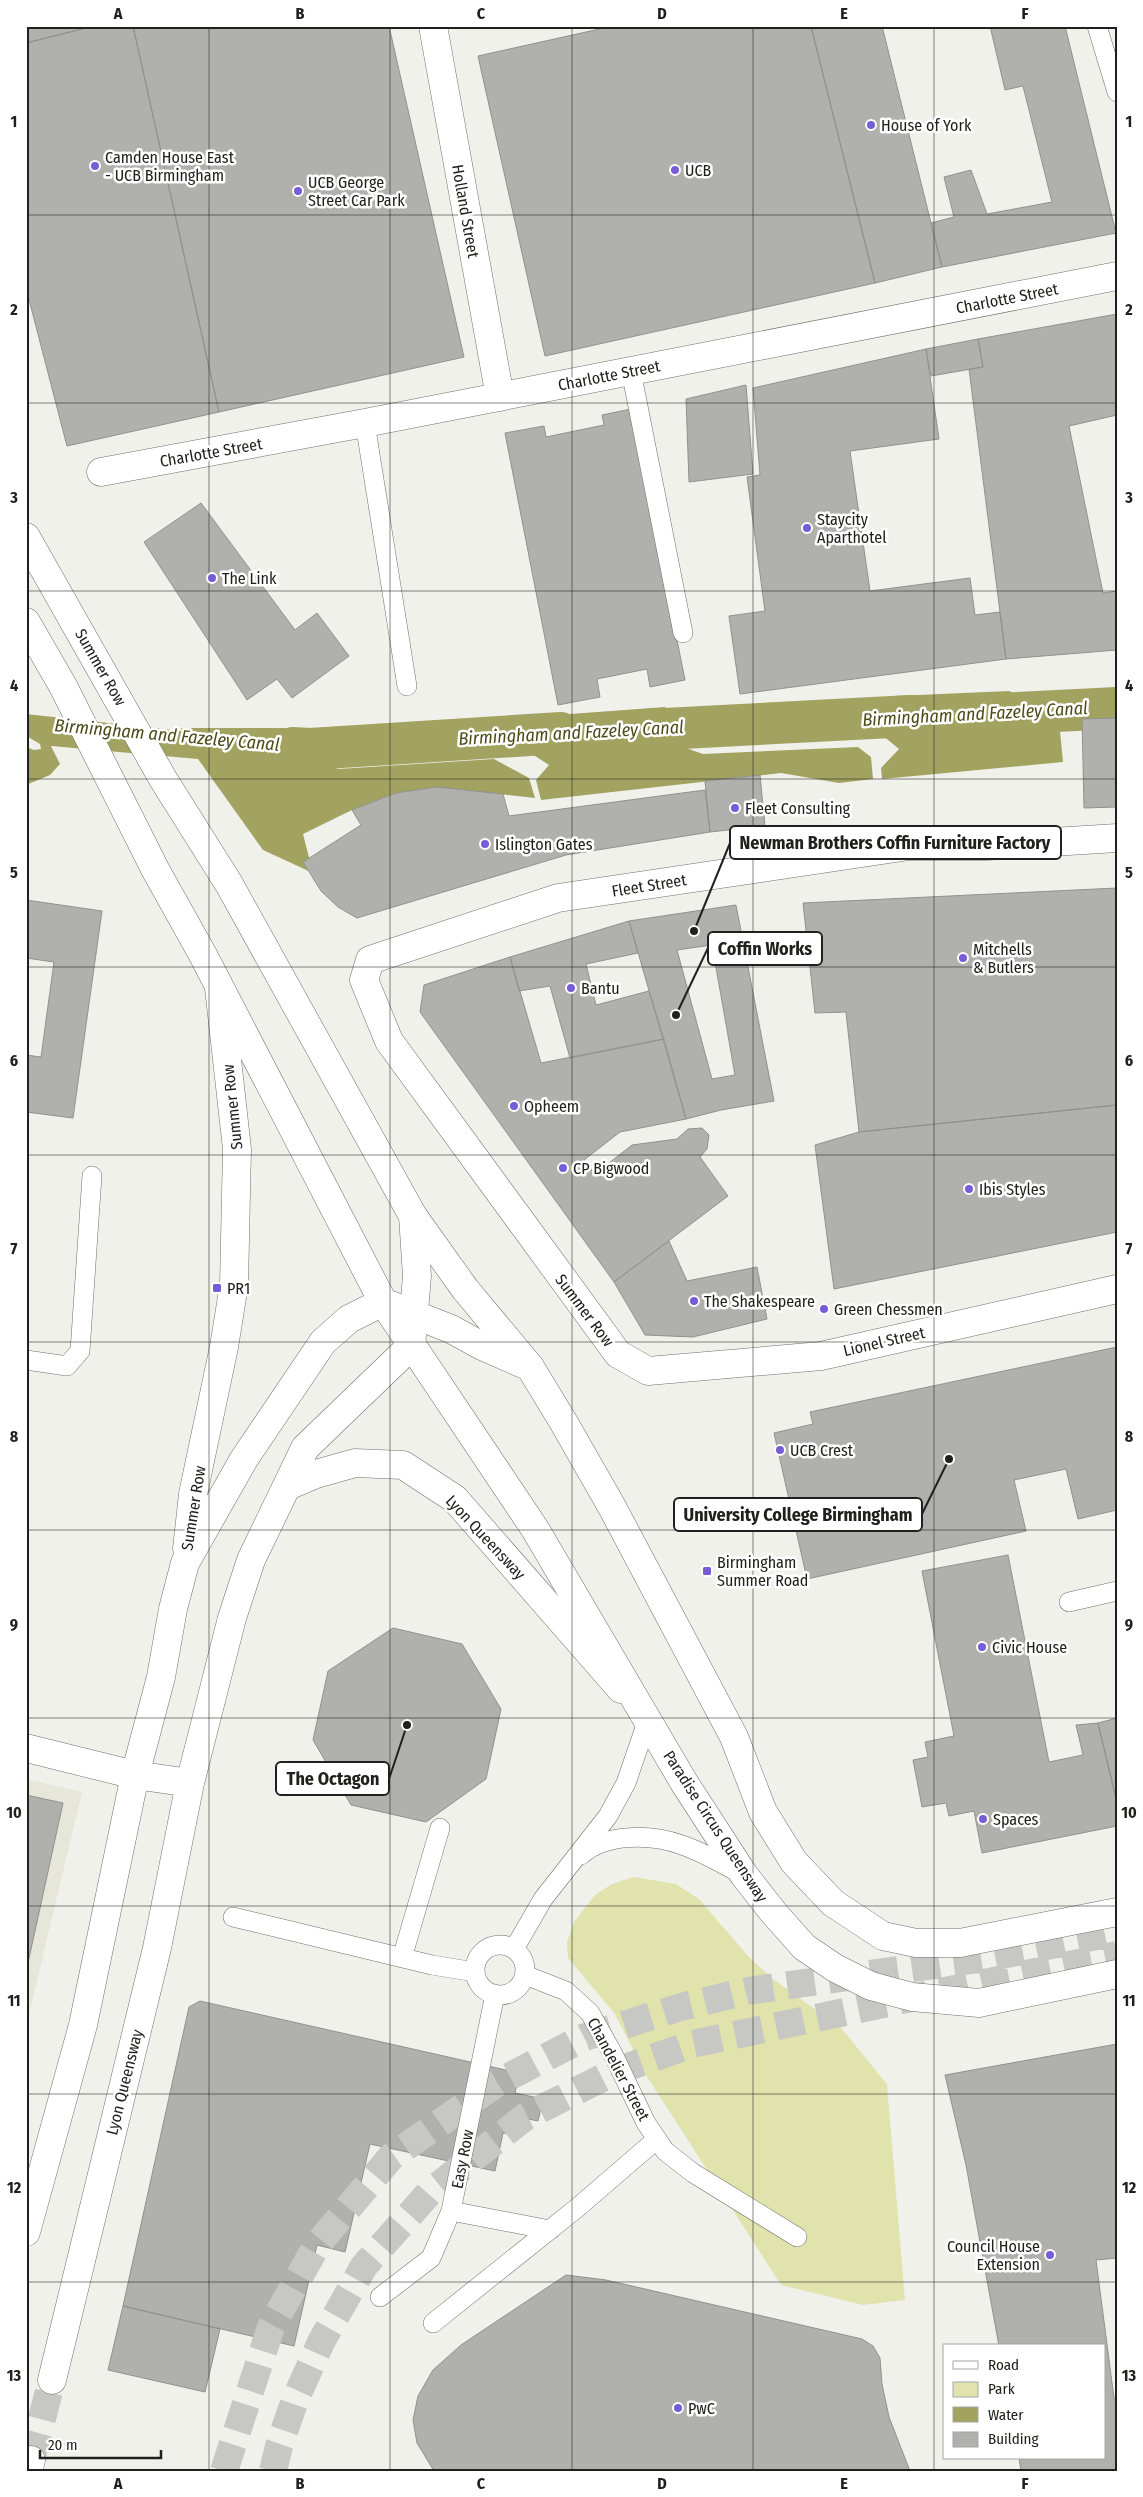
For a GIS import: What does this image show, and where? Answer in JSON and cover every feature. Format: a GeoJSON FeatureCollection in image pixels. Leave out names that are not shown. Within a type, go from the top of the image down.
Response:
{"type":"FeatureCollection","features":[{"type":"Feature","properties":{"kind":"street","name":"Holland Street"},"geometry":{"type":"LineString","coordinates":[[433,26],[500,397]]}},
{"type":"Feature","properties":{"kind":"street","name":"Charlotte Street"},"geometry":{"type":"LineString","coordinates":[[101,472],[500,397],[1117,276]]}},
{"type":"Feature","properties":{"kind":"street","name":"Summer Row"},"geometry":{"type":"LineString","coordinates":[[26,537],[113,687],[163,779],[229,884],[413,1216],[465,1289],[530,1367]]}},
{"type":"Feature","properties":{"kind":"street","name":"Summer Row"},"geometry":{"type":"LineString","coordinates":[[26,622],[63,686],[155,869],[219,988],[237,1149],[234,1285],[224,1347],[194,1494],[185,1563]]}},
{"type":"Feature","properties":{"kind":"street","name":"Fleet Street"},"geometry":{"type":"LineString","coordinates":[[370,960],[558,898],[910,846],[986,846],[1117,838]]}},
{"type":"Feature","properties":{"kind":"street","name":"Summer Row"},"geometry":{"type":"LineString","coordinates":[[370,960],[364,980],[389,1041],[618,1354],[648,1371]]}},
{"type":"Feature","properties":{"kind":"street"},"geometry":{"type":"LineString","coordinates":[[219,988],[383,1302],[535,1529],[648,1719]]}},
{"type":"Feature","properties":{"kind":"street","name":"Summer Row"},"geometry":{"type":"LineString","coordinates":[[411,1346],[412,1313],[417,1276],[413,1216]]}},
{"type":"Feature","properties":{"kind":"street","name":"Lionel Street"},"geometry":{"type":"LineString","coordinates":[[648,1371],[821,1356],[1117,1289]]}},
{"type":"Feature","properties":{"kind":"street"},"geometry":{"type":"LineString","coordinates":[[26,2232],[83,2024],[135,1775],[161,1678],[173,1609],[185,1563],[244,1459],[322,1342],[349,1319],[383,1302],[451,1329],[482,1346],[530,1367],[612,1507],[734,1737],[763,1812],[794,1862],[834,1903],[882,1936],[916,1943],[960,1943],[1117,1912]]}},
{"type":"Feature","properties":{"kind":"street"},"geometry":{"type":"LineString","coordinates":[[288,1486],[305,1448],[411,1346]]}},
{"type":"Feature","properties":{"kind":"street","name":"Lyon Queensway"},"geometry":{"type":"LineString","coordinates":[[52,2380],[157,1948],[190,1782],[232,1618],[250,1560],[288,1486],[316,1474],[355,1463],[403,1465],[454,1499],[648,1719]]}},
{"type":"Feature","properties":{"kind":"street","name":"Paradise Circus Queensway"},"geometry":{"type":"LineString","coordinates":[[648,1719],[685,1784],[744,1874],[804,1947],[835,1968],[871,1986],[912,1997],[980,2003],[1117,1974]]}},
{"type":"Feature","properties":{"kind":"street"},"geometry":{"type":"LineString","coordinates":[[26,1748],[135,1775],[190,1782]]}},
{"type":"Feature","properties":{"kind":"lane"},"geometry":{"type":"LineString","coordinates":[[1097,26],[1117,92]]}},
{"type":"Feature","properties":{"kind":"lane"},"geometry":{"type":"LineString","coordinates":[[632,371],[683,633]]}},
{"type":"Feature","properties":{"kind":"lane"},"geometry":{"type":"LineString","coordinates":[[365,423],[407,686]]}},
{"type":"Feature","properties":{"kind":"lane"},"geometry":{"type":"LineString","coordinates":[[26,1360],[67,1366],[80,1351],[92,1176]]}},
{"type":"Feature","properties":{"kind":"lane"},"geometry":{"type":"LineString","coordinates":[[1069,1602],[1117,1590]]}},
{"type":"Feature","properties":{"kind":"lane"},"geometry":{"type":"LineString","coordinates":[[514,1949],[543,1899],[608,1816],[626,1783],[648,1719]]}},
{"type":"Feature","properties":{"kind":"lane"},"geometry":{"type":"LineString","coordinates":[[402,1958],[440,1828]]}},
{"type":"Feature","properties":{"kind":"lane"},"geometry":{"type":"LineString","coordinates":[[565,1869],[592,1845],[623,1838],[646,1838],[680,1844],[744,1874]]}},
{"type":"Feature","properties":{"kind":"lane"},"geometry":{"type":"LineString","coordinates":[[233,1917],[402,1958],[475,1972]]}},
{"type":"Feature","properties":{"kind":"lane"},"geometry":{"type":"LineString","coordinates":[[506,1946],[514,1949],[523,1960],[524,1975],[522,1982],[510,1993],[495,1994],[482,1987],[475,1972],[479,1957],[491,1947],[506,1946]]}},
{"type":"Feature","properties":{"kind":"lane","name":"Chandelier Street"},"geometry":{"type":"LineString","coordinates":[[524,1975],[566,1991],[590,2013],[646,2123],[665,2151],[693,2173],[797,2238]]}},
{"type":"Feature","properties":{"kind":"lane","name":"Easy Row"},"geometry":{"type":"LineString","coordinates":[[380,2297],[431,2258],[451,2211],[495,1994]]}},
{"type":"Feature","properties":{"kind":"lane","name":"Chandelier Street"},"geometry":{"type":"LineString","coordinates":[[433,2323],[550,2230],[657,2139]]}},
{"type":"Feature","properties":{"kind":"lane"},"geometry":{"type":"LineString","coordinates":[[451,2211],[550,2230]]}},
{"type":"Feature","properties":{"kind":"shaded area"},"geometry":{"type":"Polygon","coordinates":[[[26,1779],[82,1792],[26,2027],[26,1779]]]}},
{"type":"Feature","properties":{"kind":"green space"},"geometry":{"type":"Polygon","coordinates":[[[634,1877],[676,1884],[699,1899],[748,1956],[773,1979],[841,2028],[887,2084],[905,2300],[863,2305],[781,2285],[646,2075],[615,2014],[568,1958],[567,1942],[574,1922],[595,1895],[612,1884],[634,1877]]]}},
{"type":"Feature","properties":{"kind":"water"},"geometry":{"type":"Polygon","coordinates":[[[1009,691],[1054,712],[1031,722],[1025,730],[1060,731],[1063,762],[882,779],[881,768],[899,749],[876,730],[853,718],[885,708],[894,696],[1009,691]]]}},
{"type":"Feature","properties":{"kind":"water"},"geometry":{"type":"Polygon","coordinates":[[[665,707],[681,720],[703,727],[683,747],[703,754],[858,747],[871,757],[873,779],[839,783],[781,773],[541,800],[536,780],[549,765],[504,736],[532,727],[543,716],[665,707]]]}},
{"type":"Feature","properties":{"kind":"water"},"geometry":{"type":"Polygon","coordinates":[[[26,714],[182,731],[181,728],[300,728],[328,740],[352,745],[325,755],[320,761],[338,769],[494,759],[529,778],[535,798],[437,787],[396,793],[352,810],[303,834],[313,873],[263,850],[198,759],[51,746],[60,764],[50,775],[26,785],[26,747],[34,750],[41,749],[40,744],[28,737],[26,714]]]}},
{"type":"Feature","properties":{"kind":"building"},"geometry":{"type":"Polygon","coordinates":[[[26,26],[94,26],[26,43],[26,26]]]}},
{"type":"Feature","properties":{"kind":"building","name":"Camden House East - UCB Birmingham"},"geometry":{"type":"Polygon","coordinates":[[[94,26],[133,26],[219,412],[67,446],[26,288],[26,43],[94,26]]]}},
{"type":"Feature","properties":{"kind":"building","name":"UCB George Street Car Park"},"geometry":{"type":"Polygon","coordinates":[[[133,26],[389,26],[464,357],[219,412],[133,26]]]}},
{"type":"Feature","properties":{"kind":"building","name":"UCB"},"geometry":{"type":"Polygon","coordinates":[[[613,26],[811,26],[875,283],[545,356],[478,56],[613,26]]]}},
{"type":"Feature","properties":{"kind":"building","name":"House of York"},"geometry":{"type":"Polygon","coordinates":[[[811,26],[882,26],[942,267],[875,283],[811,26]]]}},
{"type":"Feature","properties":{"kind":"building"},"geometry":{"type":"Polygon","coordinates":[[[990,26],[1065,26],[1116,233],[942,267],[931,223],[954,217],[944,177],[971,170],[987,214],[1052,202],[1023,86],[1005,90],[990,26]]]}},
{"type":"Feature","properties":{"kind":"building"},"geometry":{"type":"Polygon","coordinates":[[[1117,314],[1117,415],[1069,426],[1103,593],[1117,591],[1117,650],[1006,659],[969,369],[983,367],[978,339],[1117,314]]]}},
{"type":"Feature","properties":{"kind":"building"},"geometry":{"type":"Polygon","coordinates":[[[978,339],[983,367],[931,376],[926,349],[978,339]]]}},
{"type":"Feature","properties":{"kind":"building","name":"Staycity Aparthotel"},"geometry":{"type":"Polygon","coordinates":[[[926,349],[939,439],[850,451],[870,591],[970,578],[975,615],[1000,612],[1006,659],[740,694],[729,616],[765,611],[747,477],[760,475],[753,388],[926,349]]]}},
{"type":"Feature","properties":{"kind":"building"},"geometry":{"type":"Polygon","coordinates":[[[746,385],[753,474],[689,482],[686,399],[746,385]]]}},
{"type":"Feature","properties":{"kind":"building"},"geometry":{"type":"Polygon","coordinates":[[[631,409],[685,680],[650,687],[647,669],[597,679],[600,697],[558,705],[505,433],[544,426],[546,437],[604,425],[602,415],[631,409]]]}},
{"type":"Feature","properties":{"kind":"building","name":"The Link"},"geometry":{"type":"Polygon","coordinates":[[[201,503],[295,630],[317,613],[349,656],[292,698],[277,679],[247,700],[144,542],[201,503]]]}},
{"type":"Feature","properties":{"kind":"building"},"geometry":{"type":"Polygon","coordinates":[[[1117,718],[1117,807],[1084,808],[1082,719],[1117,718]]]}},
{"type":"Feature","properties":{"kind":"building","name":"Fleet Consulting"},"geometry":{"type":"Polygon","coordinates":[[[760,775],[765,826],[710,832],[705,781],[760,775]]]}},
{"type":"Feature","properties":{"kind":"building","name":"Islington Gates"},"geometry":{"type":"Polygon","coordinates":[[[437,787],[503,794],[509,816],[705,790],[710,832],[566,855],[357,918],[338,907],[321,891],[303,862],[361,825],[352,810],[396,793],[437,787]]]}},
{"type":"Feature","properties":{"kind":"building","name":"Mitchells & Butlers"},"geometry":{"type":"Polygon","coordinates":[[[1117,888],[1117,1105],[859,1132],[846,1012],[815,1013],[803,903],[1117,888]]]}},
{"type":"Feature","properties":{"kind":"building"},"geometry":{"type":"Polygon","coordinates":[[[26,900],[102,911],[73,1118],[26,1112],[26,1055],[41,1057],[54,962],[26,958],[26,900]]]}},
{"type":"Feature","properties":{"kind":"building"},"geometry":{"type":"Polygon","coordinates":[[[736,905],[774,1101],[721,1110],[686,1119],[629,921],[736,905]],[[712,945],[677,950],[712,1079],[735,1075],[712,945]]]}},
{"type":"Feature","properties":{"kind":"building","name":"Bantu"},"geometry":{"type":"Polygon","coordinates":[[[629,921],[638,953],[586,964],[596,1005],[649,991],[664,1039],[570,1058],[550,986],[519,991],[510,957],[629,921]]]}},
{"type":"Feature","properties":{"kind":"building"},"geometry":{"type":"Polygon","coordinates":[[[510,957],[541,1063],[664,1039],[686,1119],[620,1132],[584,1160],[595,1174],[632,1145],[677,1139],[688,1129],[702,1128],[709,1135],[707,1149],[700,1157],[728,1196],[614,1282],[420,1012],[424,985],[510,957]]]}},
{"type":"Feature","properties":{"kind":"building","name":"Ibis Styles"},"geometry":{"type":"Polygon","coordinates":[[[1117,1105],[1117,1232],[834,1289],[815,1145],[859,1132],[1117,1105]]]}},
{"type":"Feature","properties":{"kind":"building","name":"The Shakespeare"},"geometry":{"type":"Polygon","coordinates":[[[669,1241],[687,1281],[757,1267],[767,1319],[693,1337],[645,1335],[614,1282],[669,1241]]]}},
{"type":"Feature","properties":{"kind":"building"},"geometry":{"type":"Polygon","coordinates":[[[1117,1347],[1117,1510],[1078,1519],[1066,1469],[1014,1480],[1026,1531],[807,1579],[774,1433],[813,1424],[810,1412],[1117,1347]]]}},
{"type":"Feature","properties":{"kind":"building","name":"Civic House"},"geometry":{"type":"Polygon","coordinates":[[[1008,1555],[1049,1762],[1083,1755],[1076,1725],[1098,1723],[1117,1803],[1117,1826],[982,1853],[974,1811],[949,1816],[946,1803],[922,1807],[913,1760],[928,1757],[925,1742],[954,1736],[922,1571],[1008,1555]]]}},
{"type":"Feature","properties":{"kind":"building"},"geometry":{"type":"Polygon","coordinates":[[[393,1628],[462,1644],[501,1709],[486,1779],[426,1822],[351,1805],[313,1740],[328,1671],[393,1628]]]}},
{"type":"Feature","properties":{"kind":"building"},"geometry":{"type":"Polygon","coordinates":[[[1117,1718],[1117,1803],[1098,1723],[1117,1718]]]}},
{"type":"Feature","properties":{"kind":"building"},"geometry":{"type":"Polygon","coordinates":[[[26,1795],[63,1803],[26,1972],[26,1795]]]}},
{"type":"Feature","properties":{"kind":"building"},"geometry":{"type":"Polygon","coordinates":[[[200,2001],[519,2073],[515,2093],[543,2099],[538,2121],[514,2116],[510,2134],[503,2133],[495,2171],[370,2144],[345,2252],[317,2245],[294,2346],[123,2306],[189,2007],[200,2001]]]}},
{"type":"Feature","properties":{"kind":"building","name":"Council House Extension"},"geometry":{"type":"Polygon","coordinates":[[[1117,2044],[1117,2471],[1021,2471],[1019,2460],[1106,2460],[1106,2344],[999,2344],[966,2165],[945,2075],[1117,2044]]]}},
{"type":"Feature","properties":{"kind":"building"},"geometry":{"type":"Polygon","coordinates":[[[1117,2258],[1117,2398],[1114,2398],[1096,2260],[1117,2258]]]}},
{"type":"Feature","properties":{"kind":"building"},"geometry":{"type":"Polygon","coordinates":[[[566,2275],[606,2280],[862,2339],[873,2346],[880,2358],[882,2384],[889,2417],[910,2471],[434,2471],[417,2443],[413,2420],[418,2396],[433,2370],[461,2345],[566,2275]]]}},
{"type":"Feature","properties":{"kind":"building"},"geometry":{"type":"Polygon","coordinates":[[[123,2306],[220,2329],[205,2392],[108,2370],[123,2306]]]}},
{"type":"Feature","properties":{"kind":"waterway","name":"Birmingham and Fazeley Canal"},"geometry":{"type":"LineString","coordinates":[[997,714],[1117,708]]}},
{"type":"Feature","properties":{"kind":"waterway","name":"Birmingham and Fazeley Canal"},"geometry":{"type":"LineString","coordinates":[[645,730],[911,716]]}},
{"type":"Feature","properties":{"kind":"waterway","name":"Birmingham and Fazeley Canal"},"geometry":{"type":"LineString","coordinates":[[293,748],[310,749],[561,733]]}},
{"type":"Feature","properties":{"kind":"tunnel"},"geometry":{"type":"LineString","coordinates":[[224,2471],[271,2327],[317,2245],[391,2157],[497,2083],[585,2037],[681,2007],[747,1991],[986,1958],[1117,1932]]}},
{"type":"Feature","properties":{"kind":"tunnel"},"geometry":{"type":"LineString","coordinates":[[273,2471],[279,2446],[295,2400],[321,2342],[364,2266],[429,2193],[525,2117],[614,2072],[692,2044],[1117,1955]]}},
{"type":"Feature","properties":{"kind":"tunnel"},"geometry":{"type":"LineString","coordinates":[[31,2460],[52,2380]]}},
{"type":"Feature","properties":{"kind":"place","name":"House of York"},"geometry":{"type":"Point","coordinates":[871,125]}},
{"type":"Feature","properties":{"kind":"place","name":"Camden House East - UCB Birmingham"},"geometry":{"type":"Point","coordinates":[95,166]}},
{"type":"Feature","properties":{"kind":"place","name":"UCB"},"geometry":{"type":"Point","coordinates":[675,170]}},
{"type":"Feature","properties":{"kind":"place","name":"UCB George Street Car Park"},"geometry":{"type":"Point","coordinates":[298,191]}},
{"type":"Feature","properties":{"kind":"place","name":"Staycity Aparthotel"},"geometry":{"type":"Point","coordinates":[807,528]}},
{"type":"Feature","properties":{"kind":"place","name":"The Link"},"geometry":{"type":"Point","coordinates":[212,578]}},
{"type":"Feature","properties":{"kind":"place","name":"Fleet Consulting"},"geometry":{"type":"Point","coordinates":[735,808]}},
{"type":"Feature","properties":{"kind":"place","name":"Islington Gates"},"geometry":{"type":"Point","coordinates":[485,844]}},
{"type":"Feature","properties":{"kind":"place","name":"Newman Brothers Coffin Furniture Factory"},"geometry":{"type":"Point","coordinates":[694,931]}},
{"type":"Feature","properties":{"kind":"place","name":"Mitchells & Butlers"},"geometry":{"type":"Point","coordinates":[963,958]}},
{"type":"Feature","properties":{"kind":"place","name":"Bantu"},"geometry":{"type":"Point","coordinates":[571,988]}},
{"type":"Feature","properties":{"kind":"place","name":"Coffin Works"},"geometry":{"type":"Point","coordinates":[676,1015]}},
{"type":"Feature","properties":{"kind":"place","name":"Opheem"},"geometry":{"type":"Point","coordinates":[514,1106]}},
{"type":"Feature","properties":{"kind":"place","name":"CP Bigwood"},"geometry":{"type":"Point","coordinates":[563,1168]}},
{"type":"Feature","properties":{"kind":"place","name":"Ibis Styles"},"geometry":{"type":"Point","coordinates":[969,1189]}},
{"type":"Feature","properties":{"kind":"place","name":"PR1"},"geometry":{"type":"Point","coordinates":[217,1288]}},
{"type":"Feature","properties":{"kind":"place","name":"The Shakespeare"},"geometry":{"type":"Point","coordinates":[694,1301]}},
{"type":"Feature","properties":{"kind":"place","name":"Green Chessmen"},"geometry":{"type":"Point","coordinates":[824,1309]}},
{"type":"Feature","properties":{"kind":"place","name":"UCB Crest"},"geometry":{"type":"Point","coordinates":[780,1450]}},
{"type":"Feature","properties":{"kind":"place","name":"University College Birmingham"},"geometry":{"type":"Point","coordinates":[949,1459]}},
{"type":"Feature","properties":{"kind":"place","name":"Birmingham Summer Road"},"geometry":{"type":"Point","coordinates":[707,1571]}},
{"type":"Feature","properties":{"kind":"place","name":"Civic House"},"geometry":{"type":"Point","coordinates":[982,1647]}},
{"type":"Feature","properties":{"kind":"place","name":"The Octagon"},"geometry":{"type":"Point","coordinates":[407,1725]}},
{"type":"Feature","properties":{"kind":"place","name":"Spaces"},"geometry":{"type":"Point","coordinates":[983,1819]}},
{"type":"Feature","properties":{"kind":"place","name":"Council House Extension"},"geometry":{"type":"Point","coordinates":[1050,2255]}},
{"type":"Feature","properties":{"kind":"place","name":"PwC"},"geometry":{"type":"Point","coordinates":[678,2408]}}]}
